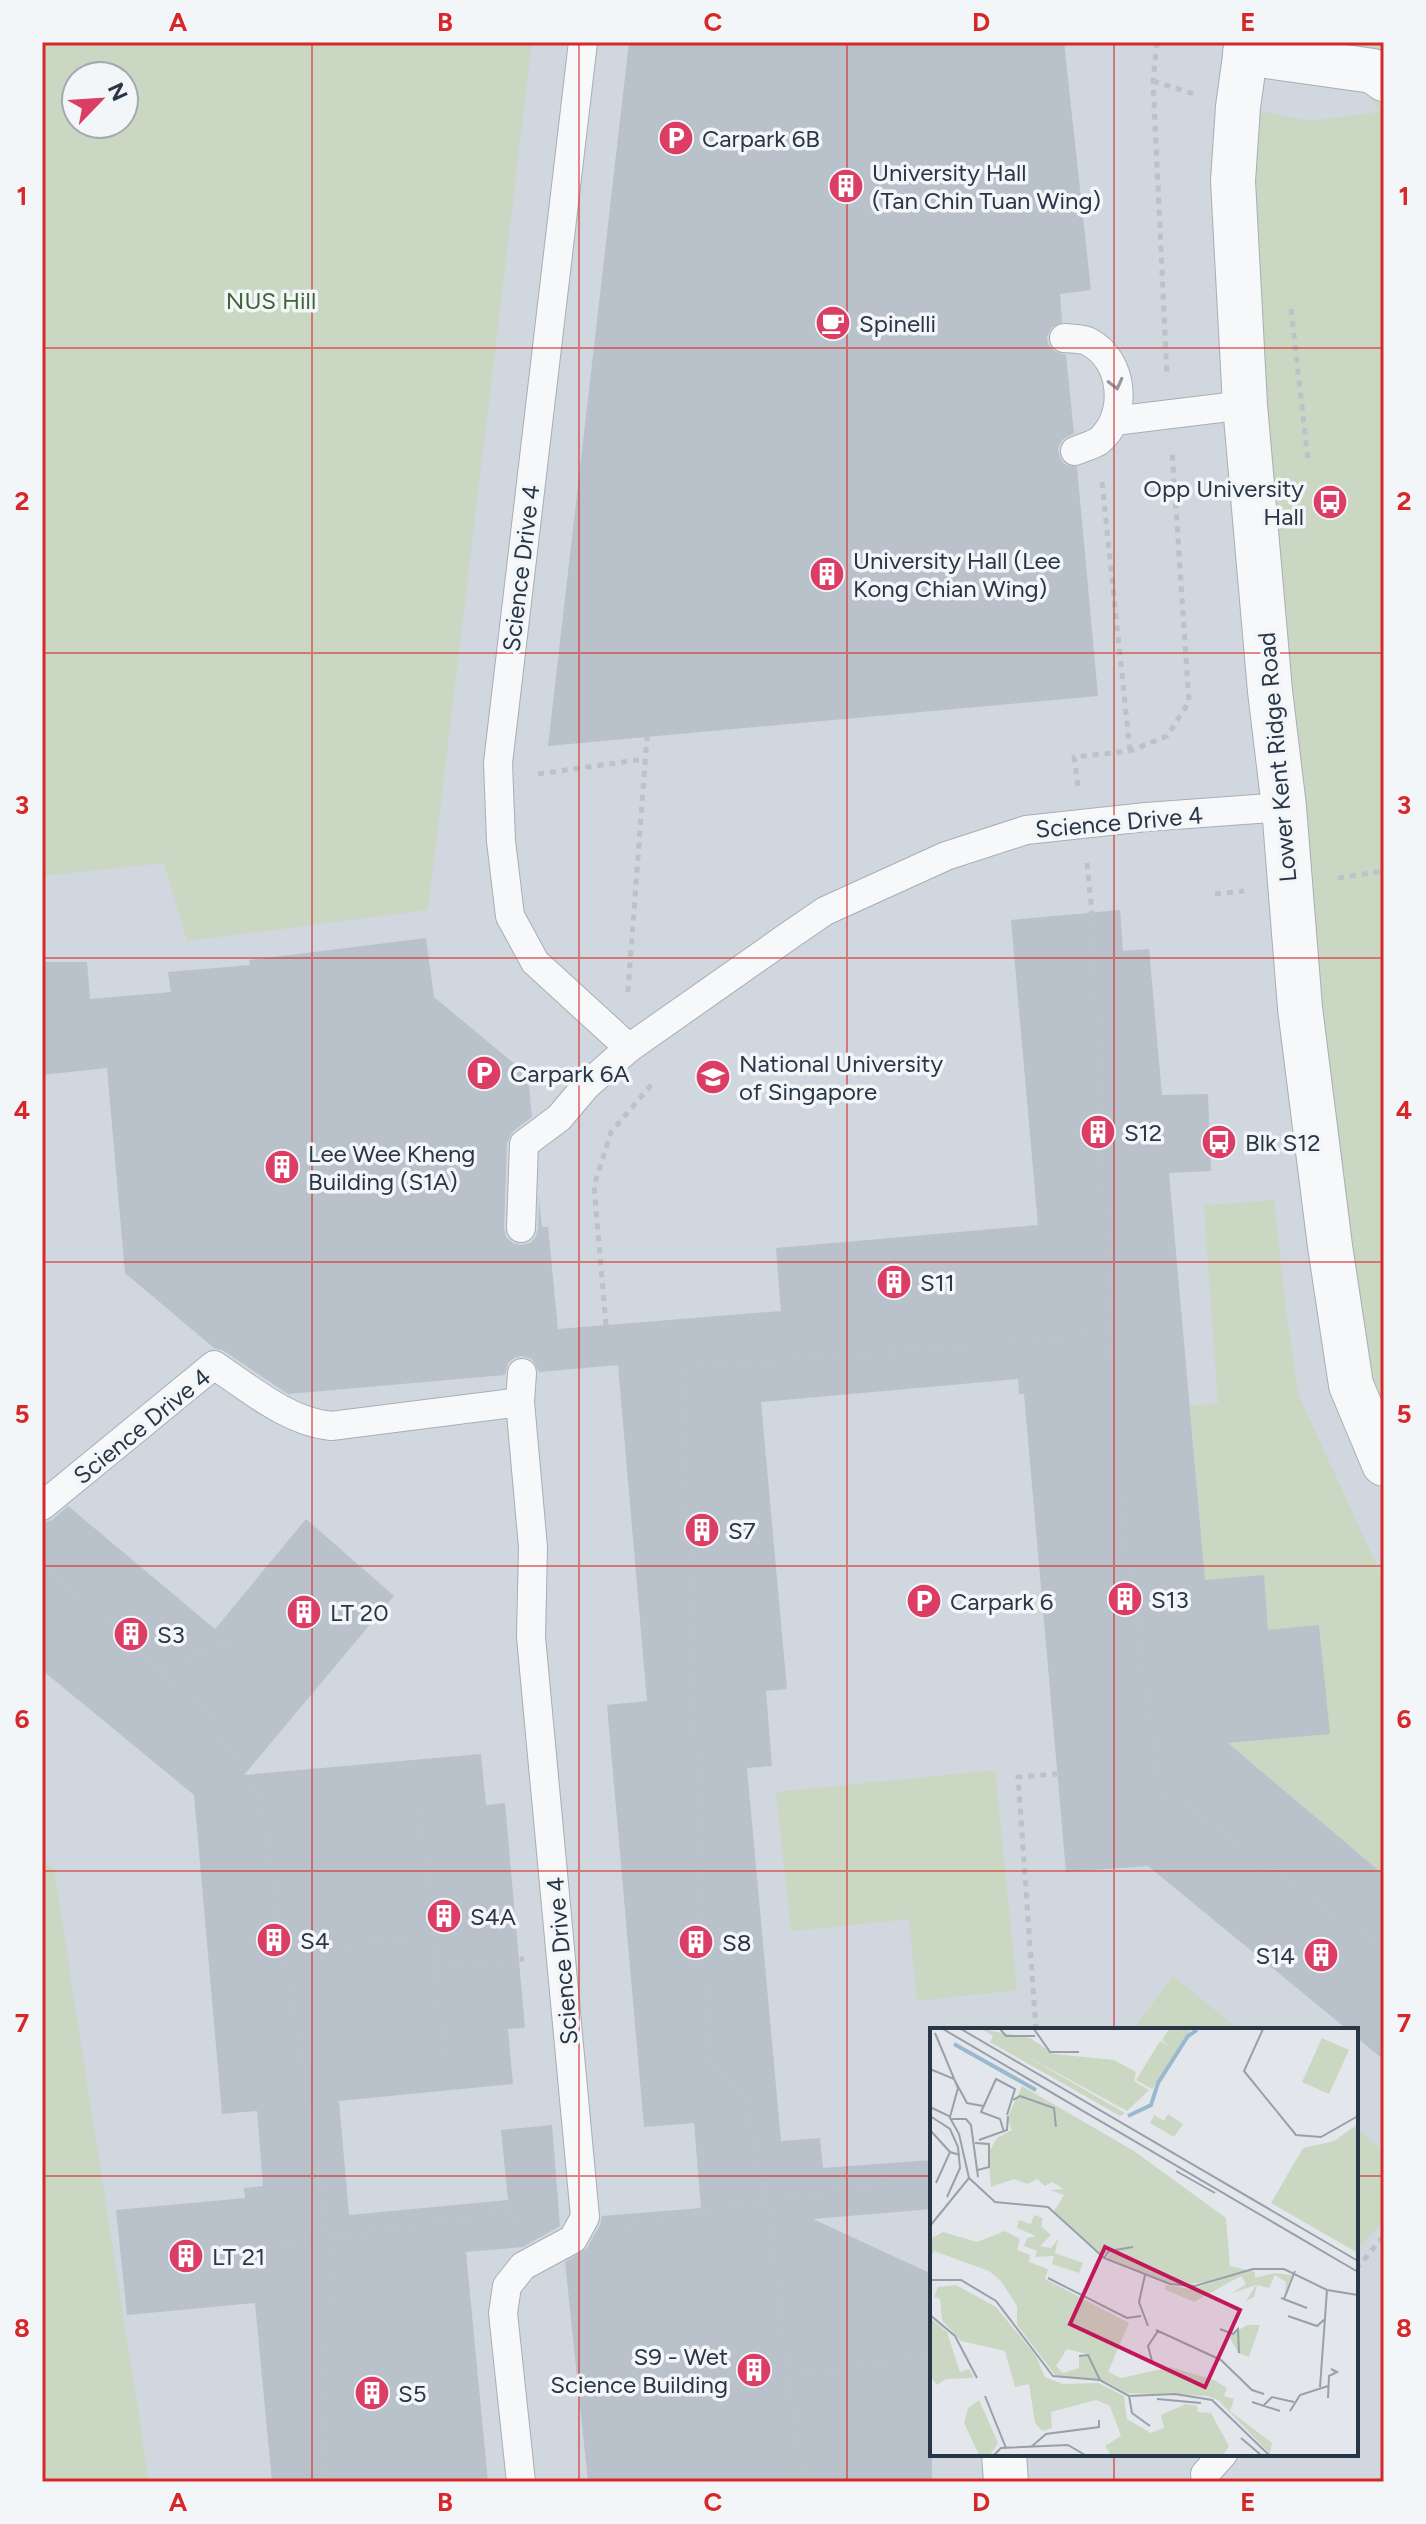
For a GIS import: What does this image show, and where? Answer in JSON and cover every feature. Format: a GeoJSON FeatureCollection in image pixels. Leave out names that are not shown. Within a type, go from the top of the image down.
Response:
{"type":"FeatureCollection","features":[{"type":"Feature","properties":{"kind":"street"},"geometry":{"type":"LineString","coordinates":[[1246,48],[1373,71],[1384,79]]}},
{"type":"Feature","properties":{"kind":"street","name":"Lower Kent Ridge Road"},"geometry":{"type":"LineString","coordinates":[[1246,48],[1233,181],[1245,405],[1300,1008],[1351,1385],[1384,1464]]}},
{"type":"Feature","properties":{"kind":"street"},"geometry":{"type":"LineString","coordinates":[[1004,2456],[1006,2482]]}},
{"type":"Feature","properties":{"kind":"lane","name":"Science Drive 4"},"geometry":{"type":"LineString","coordinates":[[583,42],[498,763],[501,841],[510,916],[535,962],[629,1048]]}},
{"type":"Feature","properties":{"kind":"lane"},"geometry":{"type":"LineString","coordinates":[[1064,338],[1087,340],[1107,355],[1117,382],[1120,401],[1096,438]]}},
{"type":"Feature","properties":{"kind":"lane"},"geometry":{"type":"LineString","coordinates":[[1096,438],[1169,413],[1245,405]]}},
{"type":"Feature","properties":{"kind":"lane","name":"Science Drive 4"},"geometry":{"type":"LineString","coordinates":[[521,1228],[524,1144],[559,1118],[586,1086],[629,1048],[825,911],[946,856],[1026,830],[1284,807]]}},
{"type":"Feature","properties":{"kind":"lane","name":"Science Drive 4"},"geometry":{"type":"LineString","coordinates":[[42,1506],[214,1365],[294,1417],[331,1426],[520,1402]]}},
{"type":"Feature","properties":{"kind":"lane","name":"Science Drive 4"},"geometry":{"type":"LineString","coordinates":[[521,2482],[503,2313],[507,2286],[523,2266],[573,2239],[585,2217],[531,1637],[533,1547],[520,1402],[522,1373]]}},
{"type":"Feature","properties":{"kind":"path"},"geometry":{"type":"LineString","coordinates":[[1157,42],[1153,81],[1169,413],[1189,702],[1167,736],[1130,751],[1074,757],[1092,913],[1115,1464],[1161,1792],[1211,1823],[1384,1950]]}},
{"type":"Feature","properties":{"kind":"path"},"geometry":{"type":"LineString","coordinates":[[1096,438],[1130,751]]}},
{"type":"Feature","properties":{"kind":"path"},"geometry":{"type":"LineString","coordinates":[[618,987],[628,990],[647,737]]}},
{"type":"Feature","properties":{"kind":"path"},"geometry":{"type":"LineString","coordinates":[[528,775],[645,759]]}},
{"type":"Feature","properties":{"kind":"path"},"geometry":{"type":"LineString","coordinates":[[1329,879],[1384,871]]}},
{"type":"Feature","properties":{"kind":"path"},"geometry":{"type":"LineString","coordinates":[[606,1325],[594,1186],[611,1132],[657,1078]]}},
{"type":"Feature","properties":{"kind":"path"},"geometry":{"type":"LineString","coordinates":[[802,2482],[767,2201],[742,2089],[707,2054],[683,1369],[1110,1334]]}},
{"type":"Feature","properties":{"kind":"path"},"geometry":{"type":"LineString","coordinates":[[42,1559],[211,1718],[259,1797],[329,2237],[208,2255]]}},
{"type":"Feature","properties":{"kind":"path"},"geometry":{"type":"LineString","coordinates":[[160,1669],[246,1634]]}},
{"type":"Feature","properties":{"kind":"path"},"geometry":{"type":"LineString","coordinates":[[1036,2028],[1018,1777],[1057,1774]]}},
{"type":"Feature","properties":{"kind":"path"},"geometry":{"type":"LineString","coordinates":[[420,1810],[445,2056]]}},
{"type":"Feature","properties":{"kind":"path"},"geometry":{"type":"LineString","coordinates":[[284,1952],[433,1934]]}},
{"type":"Feature","properties":{"kind":"path"},"geometry":{"type":"LineString","coordinates":[[436,1966],[561,1957]]}},
{"type":"Feature","properties":{"kind":"path"},"geometry":{"type":"LineString","coordinates":[[767,2201],[930,2177]]}},
{"type":"Feature","properties":{"kind":"path"},"geometry":{"type":"LineString","coordinates":[[1358,2267],[1384,2236]]}},
{"type":"Feature","properties":{"kind":"path"},"geometry":{"type":"LineString","coordinates":[[639,2398],[789,2378],[930,2354]]}},
{"type":"Feature","properties":{"kind":"shaded area","name":"National University of Singapore"},"geometry":{"type":"Polygon","coordinates":[[[42,42],[1384,42],[1384,2482],[42,2482],[42,42]]]}},
{"type":"Feature","properties":{"kind":"green space","name":"NUS Hill"},"geometry":{"type":"Polygon","coordinates":[[[42,42],[532,42],[428,910],[187,941],[164,863],[42,876],[42,42]]]}},
{"type":"Feature","properties":{"kind":"green space"},"geometry":{"type":"Polygon","coordinates":[[[1338,42],[1384,42],[1384,1458],[1351,1385],[1238,107],[1310,121],[1379,112],[1338,42]]]}},
{"type":"Feature","properties":{"kind":"green space"},"geometry":{"type":"Polygon","coordinates":[[[1274,1200],[1299,1396],[1384,1581],[1384,1875],[1238,1751],[1221,1760],[1190,1406],[1218,1403],[1204,1205],[1274,1200]]]}},
{"type":"Feature","properties":{"kind":"green space"},"geometry":{"type":"Polygon","coordinates":[[[995,1770],[1017,1990],[917,2001],[909,1919],[791,1931],[776,1792],[995,1770]]]}},
{"type":"Feature","properties":{"kind":"green space"},"geometry":{"type":"Polygon","coordinates":[[[42,1858],[54,1870],[149,2482],[42,2482],[42,1858]]]}},
{"type":"Feature","properties":{"kind":"green space"},"geometry":{"type":"Polygon","coordinates":[[[1173,1976],[1237,2028],[1134,2028],[1173,1976]]]}},
{"type":"Feature","properties":{"kind":"green space"},"geometry":{"type":"Polygon","coordinates":[[[1358,2130],[1384,2151],[1384,2220],[1358,2249],[1358,2130]]]}},
{"type":"Feature","properties":{"kind":"building"},"geometry":{"type":"Polygon","coordinates":[[[629,42],[1064,42],[1091,290],[1060,294],[1062,322],[1051,328],[1047,337],[1054,351],[1066,355],[1074,433],[1062,440],[1058,449],[1064,464],[1077,467],[1098,696],[548,746],[629,42]]]}},
{"type":"Feature","properties":{"kind":"building"},"geometry":{"type":"Polygon","coordinates":[[[1120,910],[1123,951],[1149,949],[1162,1095],[1208,1094],[1211,1171],[1169,1173],[1205,1580],[1264,1575],[1268,1630],[1319,1625],[1330,1734],[1228,1743],[1384,1875],[1384,2060],[1358,2039],[1358,2028],[1346,2028],[1148,1866],[1066,1872],[1024,1394],[1019,1394],[1018,1379],[761,1402],[787,1689],[766,1691],[772,1766],[747,1768],[781,2141],[820,2138],[823,2168],[930,2160],[930,2209],[813,2219],[930,2273],[932,2482],[588,2482],[565,2262],[587,2248],[602,2216],[701,2208],[694,2123],[644,2127],[607,1705],[647,1701],[618,1365],[539,1372],[532,1359],[522,1356],[508,1363],[505,1375],[288,1394],[224,1351],[214,1348],[125,1273],[107,1068],[42,1075],[42,962],[87,962],[90,999],[171,992],[168,972],[250,965],[249,960],[426,938],[434,997],[528,1075],[532,1117],[513,1131],[507,1143],[504,1228],[506,1237],[513,1243],[530,1243],[538,1229],[539,1197],[542,1227],[548,1227],[558,1329],[781,1311],[776,1248],[1038,1225],[1011,920],[1120,910]]]}},
{"type":"Feature","properties":{"kind":"building"},"geometry":{"type":"Polygon","coordinates":[[[68,1506],[215,1629],[306,1519],[394,1596],[244,1775],[481,1754],[486,1805],[505,1803],[525,2028],[508,2029],[513,2084],[339,2101],[349,2215],[508,2200],[501,2130],[552,2125],[560,2226],[523,2247],[466,2252],[488,2482],[272,2482],[255,2303],[127,2315],[116,2210],[245,2198],[244,2188],[263,2186],[257,2111],[222,2114],[194,1795],[42,1670],[42,1523],[52,1520],[68,1506]]]}},
{"type":"Feature","properties":{"kind":"place","name":"Carpark 6B"},"geometry":{"type":"Point","coordinates":[676,138]}},
{"type":"Feature","properties":{"kind":"place","name":"University Hall (Tan Chin Tuan Wing)"},"geometry":{"type":"Point","coordinates":[846,186]}},
{"type":"Feature","properties":{"kind":"place","name":"Spinelli"},"geometry":{"type":"Point","coordinates":[833,323]}},
{"type":"Feature","properties":{"kind":"place","name":"Opp University Hall"},"geometry":{"type":"Point","coordinates":[1330,502]}},
{"type":"Feature","properties":{"kind":"place","name":"University Hall (Lee Kong Chian Wing)"},"geometry":{"type":"Point","coordinates":[827,574]}},
{"type":"Feature","properties":{"kind":"place","name":"Carpark 6A"},"geometry":{"type":"Point","coordinates":[484,1073]}},
{"type":"Feature","properties":{"kind":"place","name":"National University of Singapore"},"geometry":{"type":"Point","coordinates":[713,1077]}},
{"type":"Feature","properties":{"kind":"place","name":"S12"},"geometry":{"type":"Point","coordinates":[1098,1132]}},
{"type":"Feature","properties":{"kind":"place","name":"Blk S12"},"geometry":{"type":"Point","coordinates":[1219,1142]}},
{"type":"Feature","properties":{"kind":"place","name":"Lee Wee Kheng Building (S1A)"},"geometry":{"type":"Point","coordinates":[282,1167]}},
{"type":"Feature","properties":{"kind":"place","name":"S11"},"geometry":{"type":"Point","coordinates":[894,1282]}},
{"type":"Feature","properties":{"kind":"place","name":"S7"},"geometry":{"type":"Point","coordinates":[702,1530]}},
{"type":"Feature","properties":{"kind":"place","name":"S13"},"geometry":{"type":"Point","coordinates":[1125,1599]}},
{"type":"Feature","properties":{"kind":"place","name":"Carpark 6"},"geometry":{"type":"Point","coordinates":[924,1601]}},
{"type":"Feature","properties":{"kind":"place","name":"LT 20"},"geometry":{"type":"Point","coordinates":[304,1612]}},
{"type":"Feature","properties":{"kind":"place","name":"S3"},"geometry":{"type":"Point","coordinates":[131,1634]}},
{"type":"Feature","properties":{"kind":"place","name":"S4A"},"geometry":{"type":"Point","coordinates":[444,1916]}},
{"type":"Feature","properties":{"kind":"place","name":"S4"},"geometry":{"type":"Point","coordinates":[274,1940]}},
{"type":"Feature","properties":{"kind":"place","name":"S8"},"geometry":{"type":"Point","coordinates":[696,1942]}},
{"type":"Feature","properties":{"kind":"place","name":"S14"},"geometry":{"type":"Point","coordinates":[1321,1955]}},
{"type":"Feature","properties":{"kind":"place","name":"LT 21"},"geometry":{"type":"Point","coordinates":[186,2256]}},
{"type":"Feature","properties":{"kind":"place","name":"S9 - Wet Science Building"},"geometry":{"type":"Point","coordinates":[754,2370]}},
{"type":"Feature","properties":{"kind":"place","name":"S5"},"geometry":{"type":"Point","coordinates":[372,2393]}}]}
